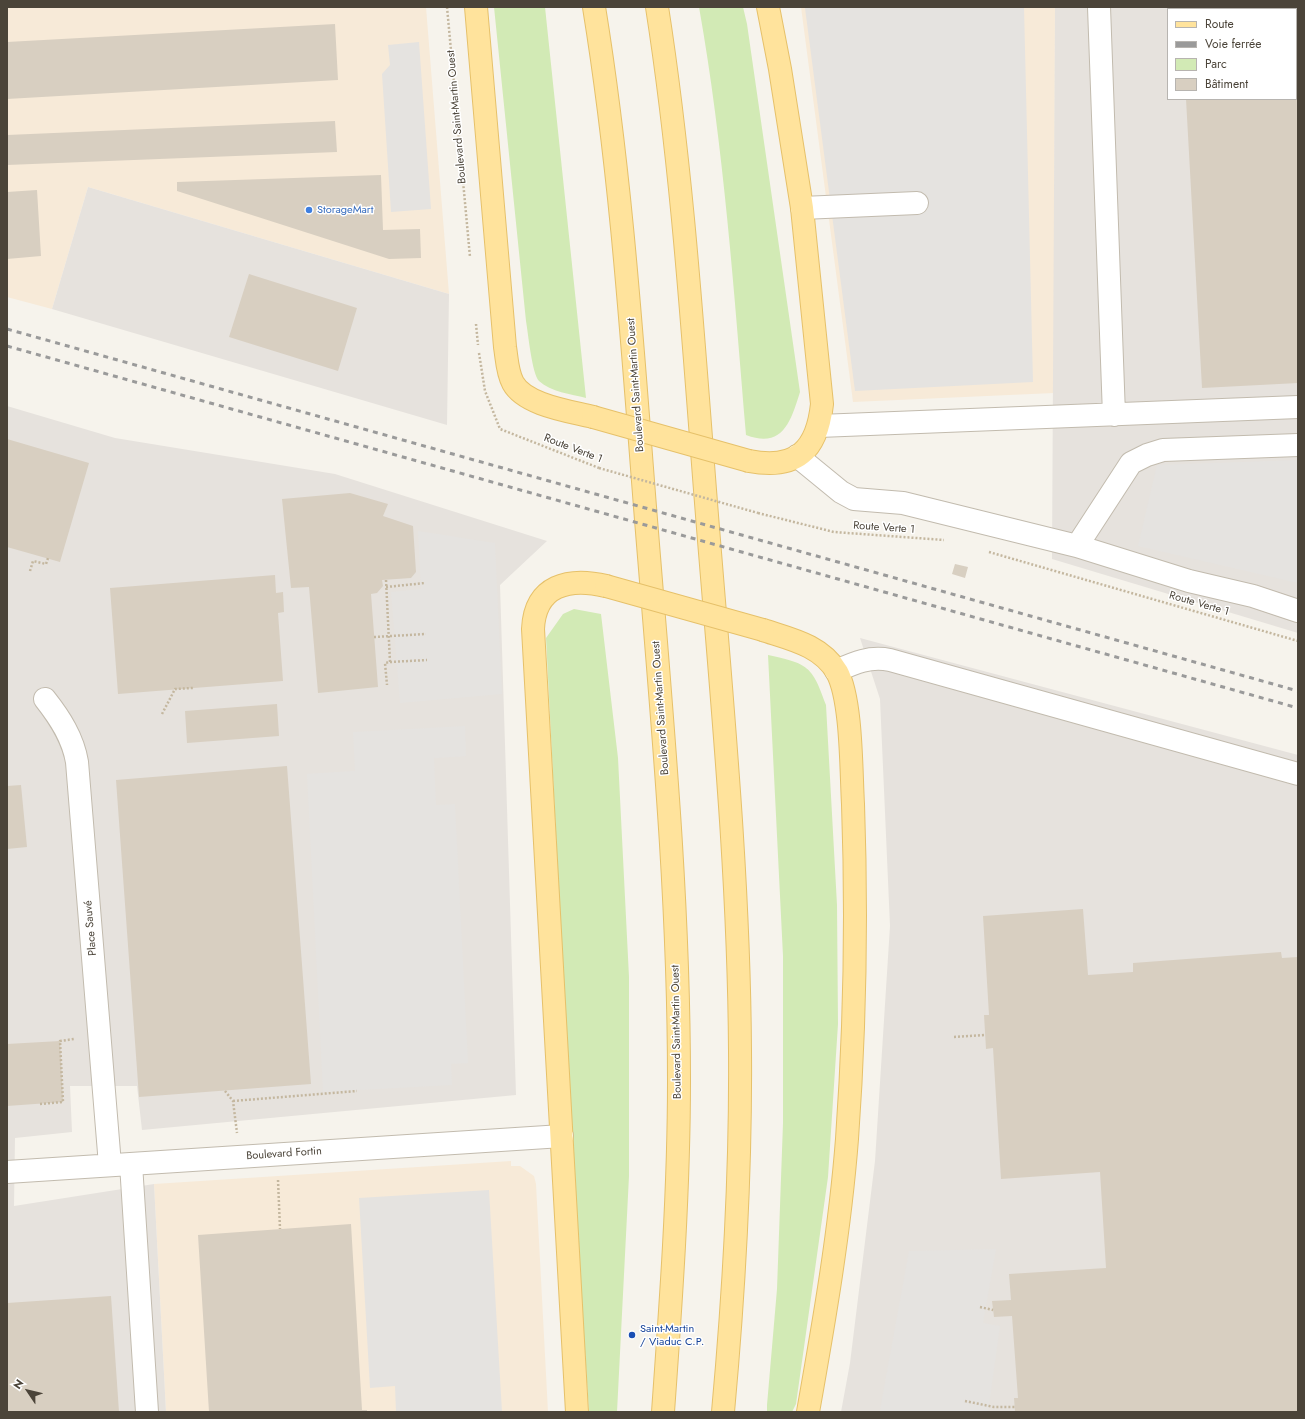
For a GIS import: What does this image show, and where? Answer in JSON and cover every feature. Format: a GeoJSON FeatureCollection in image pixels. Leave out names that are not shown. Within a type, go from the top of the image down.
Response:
{"type":"FeatureCollection","features":[{"type":"Feature","properties":{"kind":"main road"},"geometry":{"type":"LineString","coordinates":[[476,7],[505,347],[511,378],[518,390],[530,399],[749,461],[776,465],[797,456],[811,443],[819,426],[822,404],[802,208],[780,69],[768,7]]}},
{"type":"Feature","properties":{"kind":"main road","name":"Boulevard Saint-Martin Ouest"},"geometry":{"type":"LineString","coordinates":[[594,7],[610,111],[621,201],[672,861],[678,1032],[678,1122],[672,1280],[663,1412]]}},
{"type":"Feature","properties":{"kind":"main road"},"geometry":{"type":"LineString","coordinates":[[657,7],[674,129],[686,243],[730,796],[736,908],[740,1053],[739,1150],[733,1293],[724,1412]]}},
{"type":"Feature","properties":{"kind":"main road"},"geometry":{"type":"LineString","coordinates":[[577,1412],[534,620],[538,605],[555,587],[570,582],[606,586],[763,630],[816,650],[831,663],[836,671],[844,693],[850,750],[855,902],[854,1015],[847,1140],[843,1177],[828,1288],[808,1412]]}},
{"type":"Feature","properties":{"kind":"street"},"geometry":{"type":"LineString","coordinates":[[1099,7],[1114,415]]}},
{"type":"Feature","properties":{"kind":"street"},"geometry":{"type":"LineString","coordinates":[[802,208],[917,203]]}},
{"type":"Feature","properties":{"kind":"street"},"geometry":{"type":"LineString","coordinates":[[819,426],[1298,407]]}},
{"type":"Feature","properties":{"kind":"street"},"geometry":{"type":"LineString","coordinates":[[1077,546],[1131,463],[1147,455],[1163,450],[1298,445]]}},
{"type":"Feature","properties":{"kind":"street"},"geometry":{"type":"LineString","coordinates":[[797,456],[841,492],[854,499],[903,503],[1077,546],[1189,580],[1253,596],[1298,611]]}},
{"type":"Feature","properties":{"kind":"street"},"geometry":{"type":"LineString","coordinates":[[836,671],[864,659],[872,658],[890,660],[1298,774]]}},
{"type":"Feature","properties":{"kind":"street","name":"Place Sauvé"},"geometry":{"type":"LineString","coordinates":[[45,699],[70,738],[77,762],[147,1412]]}},
{"type":"Feature","properties":{"kind":"street","name":"Boulevard Fortin"},"geometry":{"type":"LineString","coordinates":[[7,1172],[562,1136]]}},
{"type":"Feature","properties":{"kind":"path","name":"Boulevard Saint-Martin Ouest"},"geometry":{"type":"LineString","coordinates":[[447,7],[470,258]]}},
{"type":"Feature","properties":{"kind":"path","name":"Route Verte 1"},"geometry":{"type":"LineString","coordinates":[[493,401],[488,403],[498,426],[504,432],[599,468],[758,513],[834,532],[950,541]]}},
{"type":"Feature","properties":{"kind":"path","name":"Route Verte 1"},"geometry":{"type":"LineString","coordinates":[[984,550],[1298,641]]}},
{"type":"Feature","properties":{"kind":"path"},"geometry":{"type":"LineString","coordinates":[[30,572],[33,561],[46,564],[48,558]]}},
{"type":"Feature","properties":{"kind":"path"},"geometry":{"type":"LineString","coordinates":[[386,580],[390,662]]}},
{"type":"Feature","properties":{"kind":"path"},"geometry":{"type":"LineString","coordinates":[[386,587],[425,583]]}},
{"type":"Feature","properties":{"kind":"path"},"geometry":{"type":"LineString","coordinates":[[374,637],[426,634]]}},
{"type":"Feature","properties":{"kind":"path"},"geometry":{"type":"LineString","coordinates":[[387,685],[385,662],[427,660]]}},
{"type":"Feature","properties":{"kind":"path"},"geometry":{"type":"LineString","coordinates":[[162,714],[174,690],[193,688]]}},
{"type":"Feature","properties":{"kind":"path"},"geometry":{"type":"LineString","coordinates":[[954,1037],[985,1035]]}},
{"type":"Feature","properties":{"kind":"path"},"geometry":{"type":"LineString","coordinates":[[40,1104],[63,1102],[60,1041],[74,1039]]}},
{"type":"Feature","properties":{"kind":"path"},"geometry":{"type":"LineString","coordinates":[[225,1090],[233,1101],[237,1135]]}},
{"type":"Feature","properties":{"kind":"path"},"geometry":{"type":"LineString","coordinates":[[233,1101],[357,1091]]}},
{"type":"Feature","properties":{"kind":"path"},"geometry":{"type":"LineString","coordinates":[[277,1176],[280,1229]]}},
{"type":"Feature","properties":{"kind":"path"},"geometry":{"type":"LineString","coordinates":[[980,1307],[993,1310]]}},
{"type":"Feature","properties":{"kind":"path"},"geometry":{"type":"LineString","coordinates":[[965,1401],[994,1407],[1015,1407]]}},
{"type":"Feature","properties":{"kind":"shaded area"},"geometry":{"type":"Polygon","coordinates":[[[7,7],[426,7],[449,294],[88,187],[52,309],[7,297],[7,7]]]}},
{"type":"Feature","properties":{"kind":"shaded area"},"geometry":{"type":"Polygon","coordinates":[[[801,7],[1055,7],[1054,393],[853,402],[801,7]]]}},
{"type":"Feature","properties":{"kind":"shaded area"},"geometry":{"type":"Polygon","coordinates":[[[1024,7],[1033,382],[855,391],[805,8],[1024,7]]]}},
{"type":"Feature","properties":{"kind":"shaded area"},"geometry":{"type":"Polygon","coordinates":[[[1055,7],[1298,7],[1298,633],[1052,559],[1055,7]]]}},
{"type":"Feature","properties":{"kind":"shaded area"},"geometry":{"type":"Polygon","coordinates":[[[419,42],[431,209],[391,212],[382,74],[390,65],[388,45],[419,42]]]}},
{"type":"Feature","properties":{"kind":"shaded area"},"geometry":{"type":"Polygon","coordinates":[[[88,187],[449,294],[447,425],[52,309],[88,187]]]}},
{"type":"Feature","properties":{"kind":"shaded area"},"geometry":{"type":"Polygon","coordinates":[[[7,406],[115,438],[335,474],[547,541],[500,585],[516,1095],[142,1130],[137,1086],[70,1086],[72,1132],[15,1138],[14,1206],[154,1184],[166,1412],[7,1412],[7,406]]]}},
{"type":"Feature","properties":{"kind":"shaded area"},"geometry":{"type":"Polygon","coordinates":[[[1298,460],[1298,583],[1138,546],[1157,465],[1298,460]]]}},
{"type":"Feature","properties":{"kind":"shaded area"},"geometry":{"type":"Polygon","coordinates":[[[418,531],[495,543],[502,694],[400,703],[391,592],[421,589],[418,531]]]}},
{"type":"Feature","properties":{"kind":"shaded area"},"geometry":{"type":"Polygon","coordinates":[[[860,638],[1298,755],[1298,1412],[841,1412],[850,1363],[875,1161],[890,926],[880,699],[860,638]]]}},
{"type":"Feature","properties":{"kind":"shaded area"},"geometry":{"type":"Polygon","coordinates":[[[465,726],[466,756],[434,758],[436,805],[455,804],[468,1063],[451,1064],[452,1085],[323,1092],[307,774],[355,771],[353,732],[465,726]]]}},
{"type":"Feature","properties":{"kind":"shaded area"},"geometry":{"type":"Polygon","coordinates":[[[511,1161],[511,1166],[520,1166],[534,1176],[536,1184],[548,1412],[166,1412],[154,1184],[511,1161]]]}},
{"type":"Feature","properties":{"kind":"shaded area"},"geometry":{"type":"Polygon","coordinates":[[[489,1190],[502,1412],[396,1412],[395,1386],[370,1388],[359,1198],[489,1190]]]}},
{"type":"Feature","properties":{"kind":"shaded area"},"geometry":{"type":"Polygon","coordinates":[[[996,1249],[983,1323],[1000,1326],[988,1412],[881,1412],[880,1410],[909,1251],[996,1249]]]}},
{"type":"Feature","properties":{"kind":"green space"},"geometry":{"type":"Polygon","coordinates":[[[494,7],[545,7],[586,398],[549,388],[539,381],[534,370],[526,321],[494,7]]]}},
{"type":"Feature","properties":{"kind":"green space"},"geometry":{"type":"Polygon","coordinates":[[[699,7],[743,7],[747,24],[800,392],[793,413],[784,430],[769,438],[759,438],[746,435],[722,167],[708,60],[699,7]]]}},
{"type":"Feature","properties":{"kind":"green space"},"geometry":{"type":"Polygon","coordinates":[[[574,609],[601,614],[618,758],[629,977],[629,1176],[617,1412],[589,1412],[573,1170],[546,638],[563,614],[574,609]]]}},
{"type":"Feature","properties":{"kind":"green space"},"geometry":{"type":"Polygon","coordinates":[[[768,655],[792,661],[807,668],[817,682],[826,705],[837,905],[838,1024],[828,1177],[796,1404],[792,1412],[767,1412],[777,1289],[783,1123],[783,956],[768,655]]]}},
{"type":"Feature","properties":{"kind":"building"},"geometry":{"type":"Polygon","coordinates":[[[1298,7],[1298,383],[1202,388],[1186,100],[1297,100],[1297,8],[1180,8],[1298,7]]]}},
{"type":"Feature","properties":{"kind":"building"},"geometry":{"type":"Polygon","coordinates":[[[335,24],[338,80],[7,99],[7,42],[335,24]]]}},
{"type":"Feature","properties":{"kind":"building"},"geometry":{"type":"Polygon","coordinates":[[[335,121],[337,152],[7,165],[7,135],[335,121]]]}},
{"type":"Feature","properties":{"kind":"building","name":"StorageMart"},"geometry":{"type":"Polygon","coordinates":[[[381,175],[383,230],[420,229],[421,258],[389,259],[177,191],[177,182],[381,175]]]}},
{"type":"Feature","properties":{"kind":"building"},"geometry":{"type":"Polygon","coordinates":[[[37,190],[41,256],[7,259],[7,192],[37,190]]]}},
{"type":"Feature","properties":{"kind":"building"},"geometry":{"type":"Polygon","coordinates":[[[249,274],[357,308],[338,371],[229,337],[249,274]]]}},
{"type":"Feature","properties":{"kind":"building"},"geometry":{"type":"Polygon","coordinates":[[[7,439],[89,463],[60,562],[7,547],[7,439]]]}},
{"type":"Feature","properties":{"kind":"building"},"geometry":{"type":"Polygon","coordinates":[[[350,493],[388,504],[383,516],[413,526],[416,572],[411,578],[382,580],[383,586],[377,593],[371,594],[378,687],[318,693],[309,587],[291,588],[282,499],[350,493]]]}},
{"type":"Feature","properties":{"kind":"building"},"geometry":{"type":"Polygon","coordinates":[[[955,564],[968,567],[965,578],[952,574],[955,564]]]}},
{"type":"Feature","properties":{"kind":"building"},"geometry":{"type":"Polygon","coordinates":[[[275,575],[276,593],[283,592],[284,612],[278,613],[283,681],[118,694],[110,588],[275,575]]]}},
{"type":"Feature","properties":{"kind":"building"},"geometry":{"type":"Polygon","coordinates":[[[277,704],[279,736],[187,743],[185,711],[277,704]]]}},
{"type":"Feature","properties":{"kind":"building"},"geometry":{"type":"Polygon","coordinates":[[[287,766],[311,1084],[139,1097],[116,780],[287,766]]]}},
{"type":"Feature","properties":{"kind":"building"},"geometry":{"type":"Polygon","coordinates":[[[21,785],[27,847],[7,849],[7,786],[21,785]]]}},
{"type":"Feature","properties":{"kind":"building"},"geometry":{"type":"Polygon","coordinates":[[[1083,909],[1088,975],[1133,972],[1133,963],[1281,952],[1282,958],[1298,957],[1298,1412],[1015,1412],[1014,1398],[1018,1398],[1012,1316],[994,1317],[992,1301],[1011,1300],[1009,1274],[1106,1268],[1100,1172],[1001,1179],[993,1048],[986,1049],[984,1015],[989,1015],[983,916],[1083,909]]]}},
{"type":"Feature","properties":{"kind":"building"},"geometry":{"type":"Polygon","coordinates":[[[60,1041],[63,1102],[7,1106],[7,1044],[60,1041]]]}},
{"type":"Feature","properties":{"kind":"building"},"geometry":{"type":"Polygon","coordinates":[[[351,1224],[362,1410],[367,1410],[367,1412],[209,1412],[198,1235],[351,1224]]]}},
{"type":"Feature","properties":{"kind":"building"},"geometry":{"type":"Polygon","coordinates":[[[111,1296],[119,1412],[7,1412],[7,1303],[111,1296]]]}},
{"type":"Feature","properties":{"kind":"railway"},"geometry":{"type":"LineString","coordinates":[[7,329],[1298,691]]}},
{"type":"Feature","properties":{"kind":"railway"},"geometry":{"type":"LineString","coordinates":[[7,346],[1298,708]]}},
{"type":"Feature","properties":{"kind":"place","name":"StorageMart"},"geometry":{"type":"Point","coordinates":[309,210]}},
{"type":"Feature","properties":{"kind":"place","name":"Saint-Martin / Viaduc C.P."},"geometry":{"type":"Point","coordinates":[632,1335]}}]}
